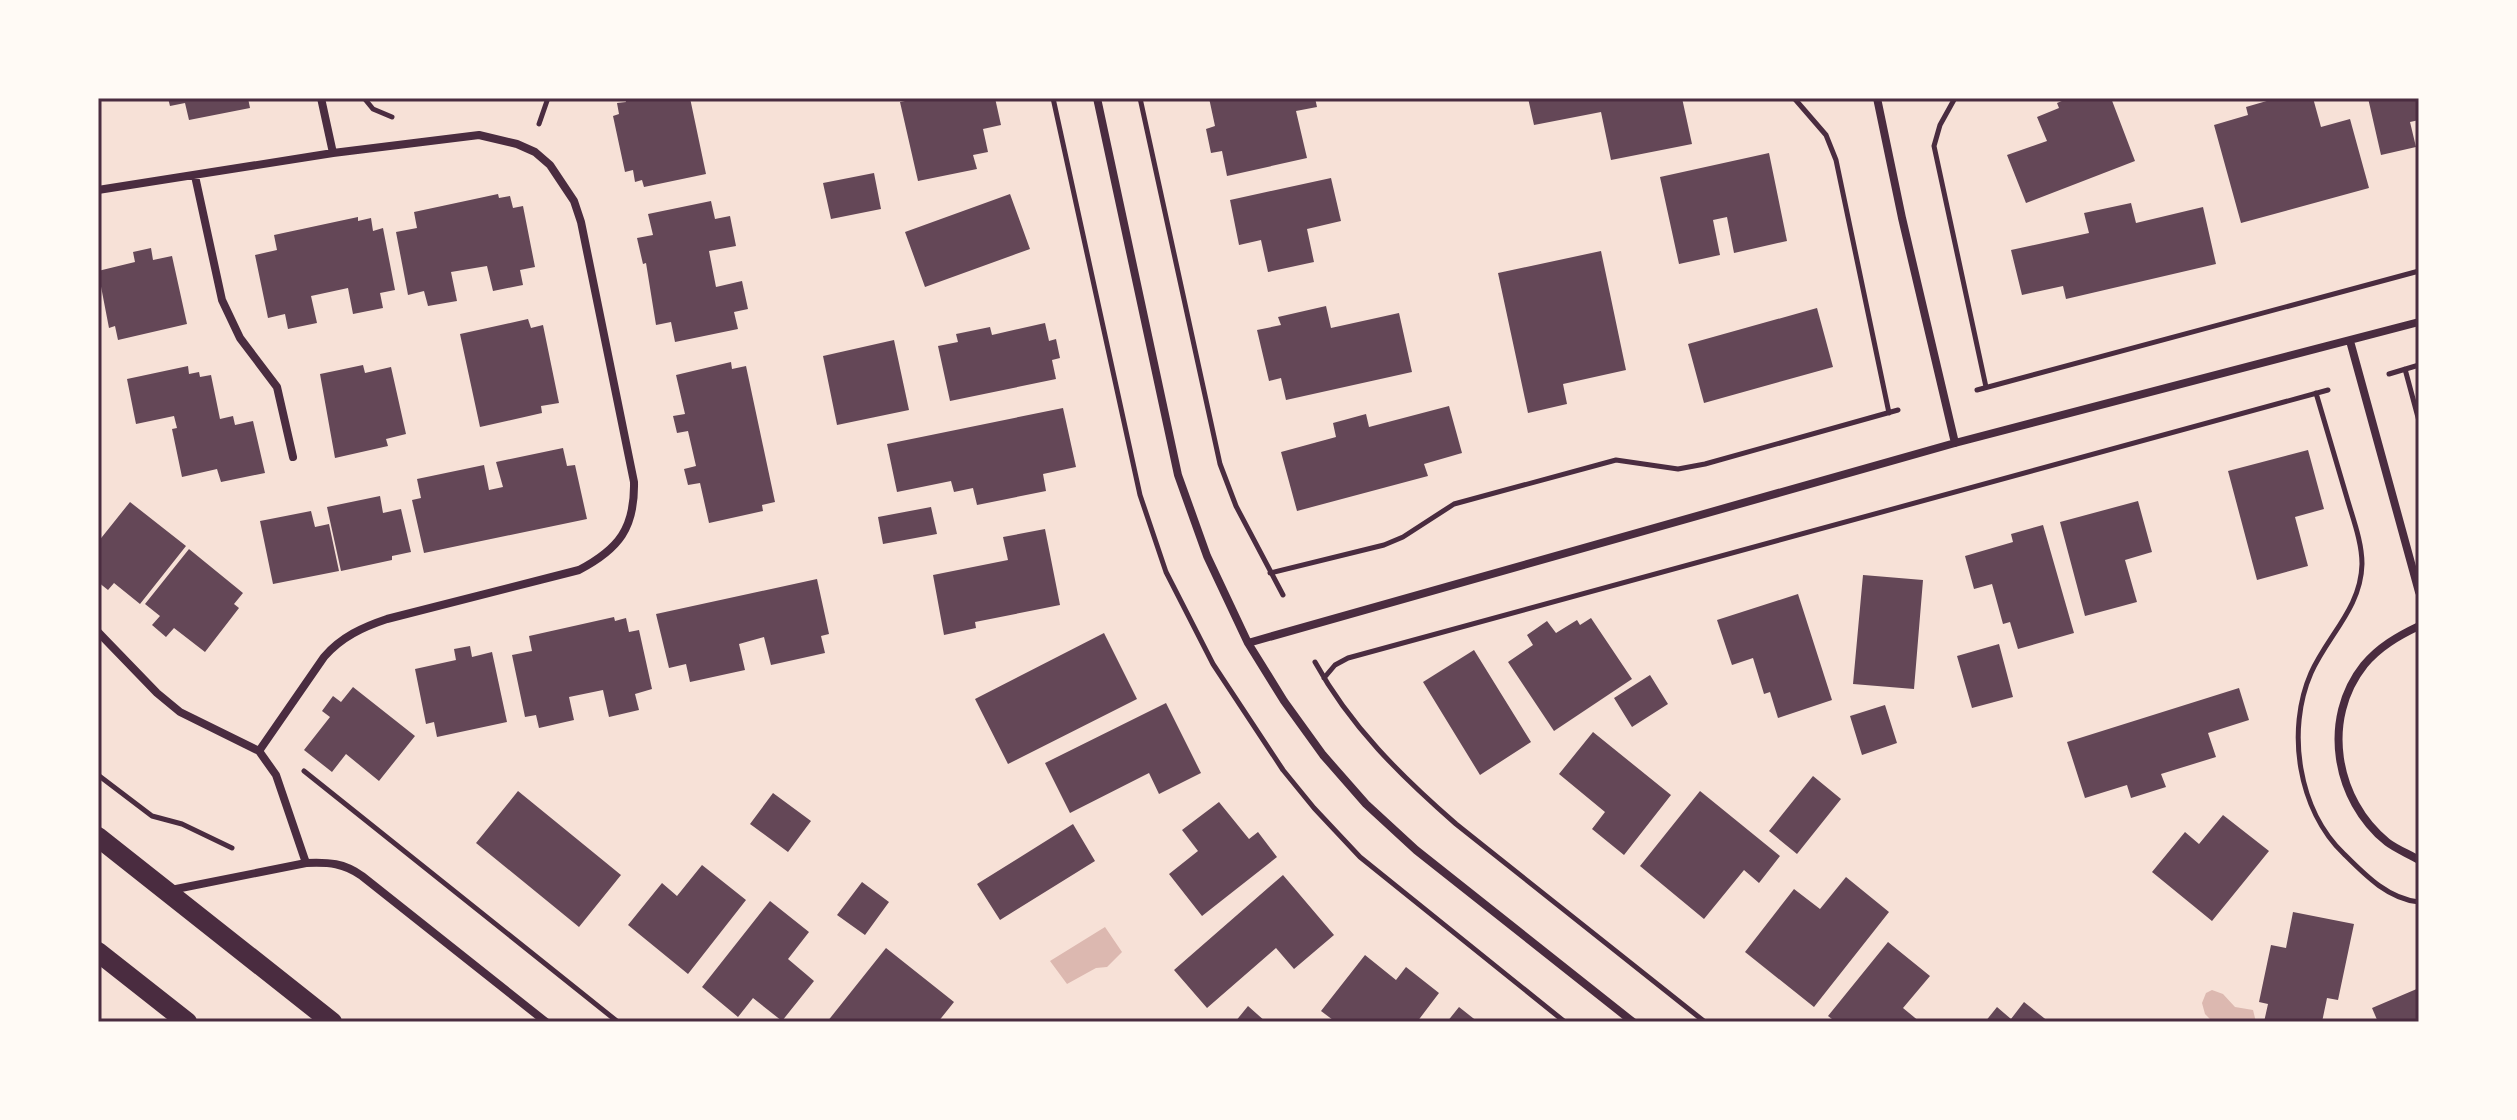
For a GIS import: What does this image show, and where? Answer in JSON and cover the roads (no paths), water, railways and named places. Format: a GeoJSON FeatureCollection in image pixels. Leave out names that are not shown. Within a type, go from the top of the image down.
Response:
{"type":"FeatureCollection","features":[{"type":"Feature","properties":{"kind":"main road"},"geometry":{"type":"LineString","coordinates":[[98,837],[332,1022]]}},
{"type":"Feature","properties":{"kind":"main road"},"geometry":{"type":"LineString","coordinates":[[98,952],[187,1022]]}},
{"type":"Feature","properties":{"kind":"street"},"geometry":{"type":"LineString","coordinates":[[321,98],[333,153]]}},
{"type":"Feature","properties":{"kind":"street"},"geometry":{"type":"LineString","coordinates":[[1097,98],[1178,475],[1207,556],[1248,643],[1323,755],[1366,804],[1416,850],[1633,1022]]}},
{"type":"Feature","properties":{"kind":"street"},"geometry":{"type":"LineString","coordinates":[[1877,98],[1955,443]]}},
{"type":"Feature","properties":{"kind":"street"},"geometry":{"type":"LineString","coordinates":[[98,190],[333,153],[479,135],[517,144],[535,152],[550,165],[574,201],[581,222],[634,482],[631,517],[617,545],[605,556],[579,570],[387,619],[344,639],[324,657],[259,751]]}},
{"type":"Feature","properties":{"kind":"street"},"geometry":{"type":"LineString","coordinates":[[195,176],[222,300],[240,338],[277,387],[293,457]]}},
{"type":"Feature","properties":{"kind":"street"},"geometry":{"type":"LineString","coordinates":[[1248,643],[1955,443],[2419,322]]}},
{"type":"Feature","properties":{"kind":"street"},"geometry":{"type":"LineString","coordinates":[[2350,341],[2419,592]]}},
{"type":"Feature","properties":{"kind":"street"},"geometry":{"type":"LineString","coordinates":[[2419,626],[2392,639],[2364,666],[2344,701],[2337,740],[2343,779],[2360,814],[2387,843],[2419,860]]}},
{"type":"Feature","properties":{"kind":"street"},"geometry":{"type":"LineString","coordinates":[[98,632],[157,693],[180,712],[259,751],[276,775],[306,863]]}},
{"type":"Feature","properties":{"kind":"street"},"geometry":{"type":"LineString","coordinates":[[166,891],[306,863],[329,862],[353,869],[546,1022]]}}]}
